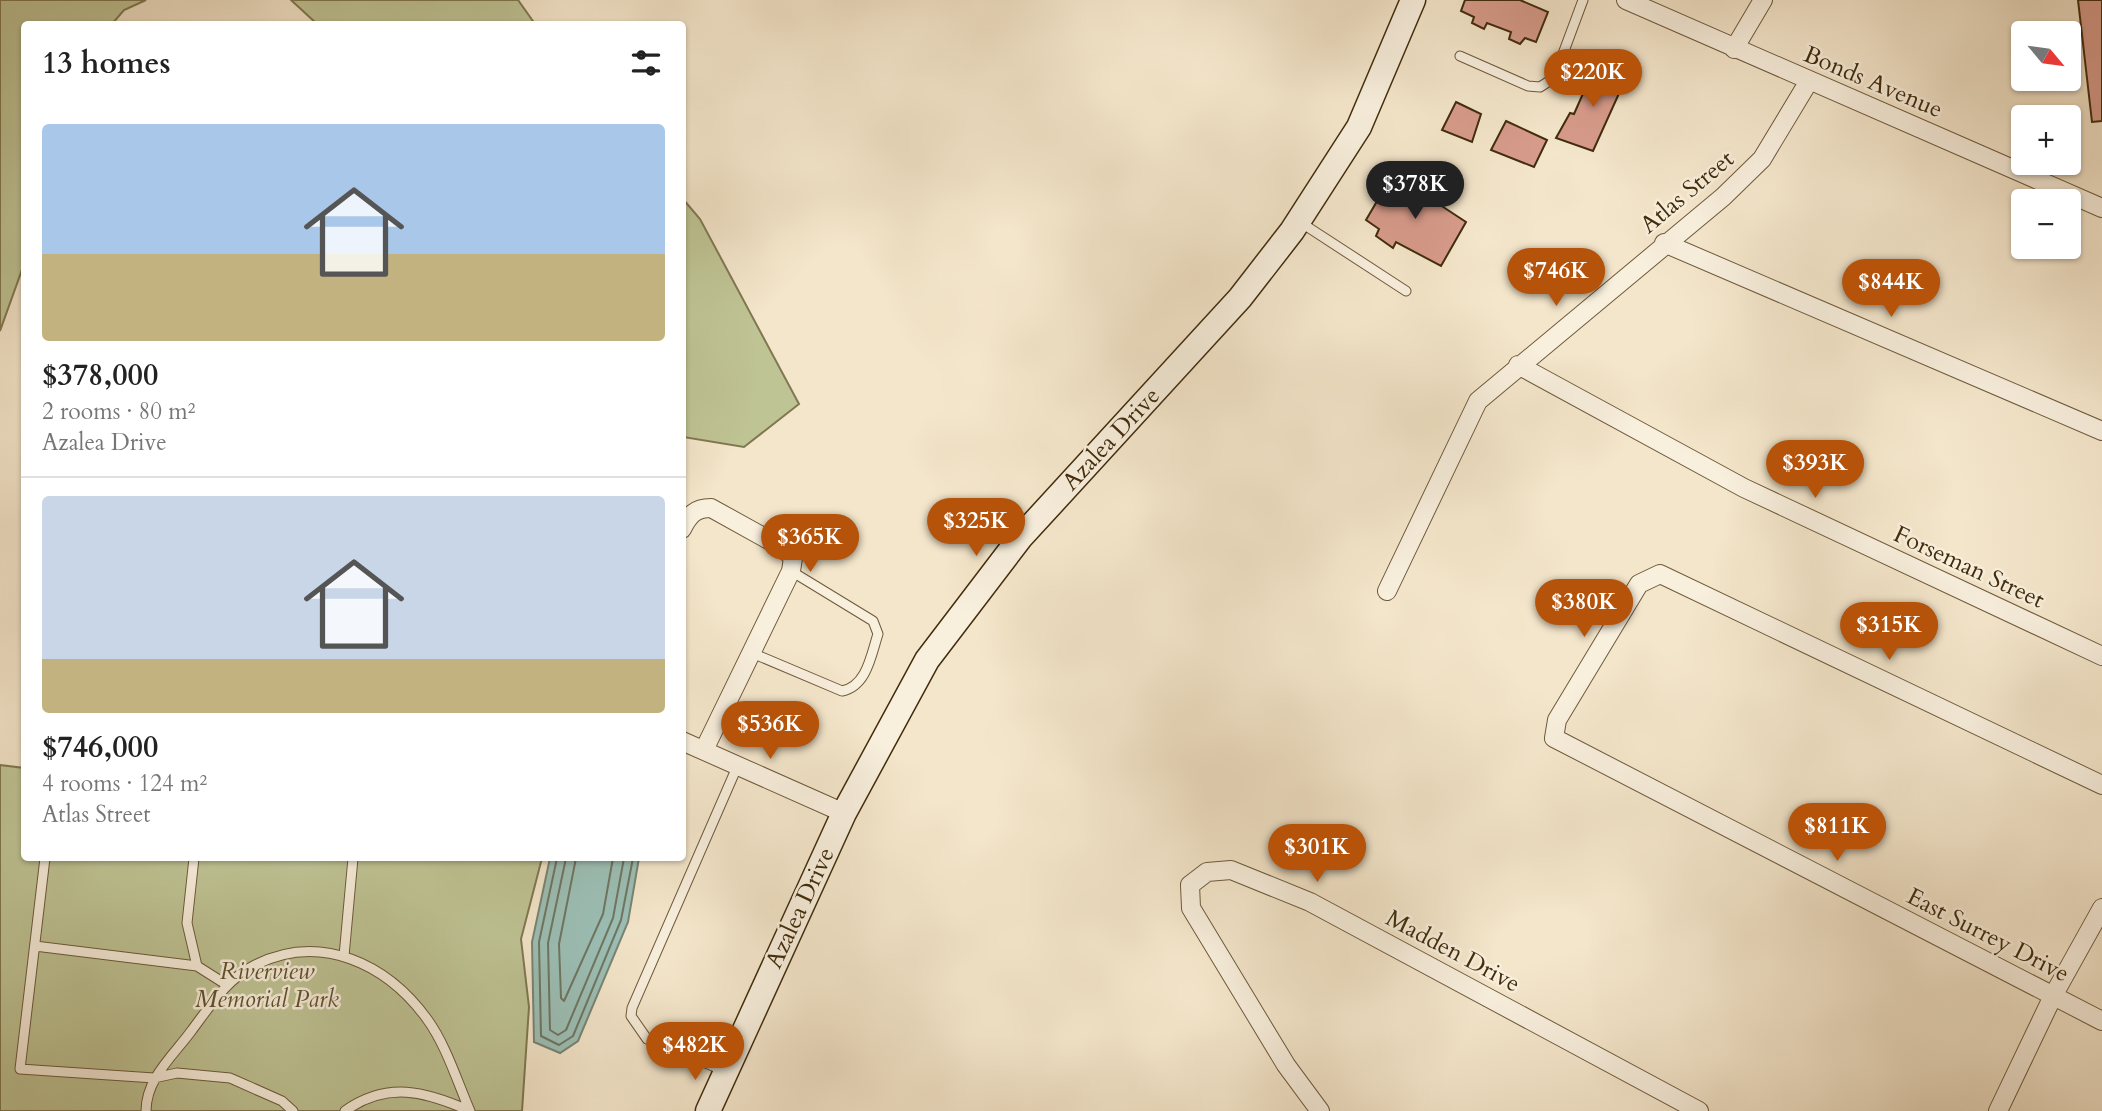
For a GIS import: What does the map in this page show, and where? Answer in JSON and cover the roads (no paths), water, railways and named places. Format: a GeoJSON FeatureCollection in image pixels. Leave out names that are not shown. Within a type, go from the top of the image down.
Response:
{"type":"FeatureCollection","features":[{"type":"Feature","properties":{"kind":"street","name":"Azalea Drive"},"geometry":{"type":"LineString","coordinates":[[708,1111],[844,813],[927,660],[1020,538],[1240,298],[1298,221],[1359,127],[1413,0]]}},
{"type":"Feature","properties":{"kind":"street","name":"Bonds Avenue"},"geometry":{"type":"LineString","coordinates":[[1626,0],[2102,208]]}},
{"type":"Feature","properties":{"kind":"street"},"geometry":{"type":"LineString","coordinates":[[1734,48],[1763,0]]}},
{"type":"Feature","properties":{"kind":"street","name":"Atlas Street"},"geometry":{"type":"LineString","coordinates":[[1387,591],[1478,401],[1664,243],[1723,197],[1762,159],[1809,81]]}},
{"type":"Feature","properties":{"kind":"street"},"geometry":{"type":"LineString","coordinates":[[1664,243],[2102,431]]}},
{"type":"Feature","properties":{"kind":"street","name":"Forseman Street"},"geometry":{"type":"LineString","coordinates":[[1518,365],[1744,488],[2102,656]]}},
{"type":"Feature","properties":{"kind":"street"},"geometry":{"type":"LineString","coordinates":[[686,522],[700,508],[711,508],[785,549],[793,558],[791,571],[705,750]]}},
{"type":"Feature","properties":{"kind":"street","name":"East Surrey Drive"},"geometry":{"type":"LineString","coordinates":[[2102,785],[1660,574],[1639,584],[1557,720],[1554,738],[2102,1021]]}},
{"type":"Feature","properties":{"kind":"street"},"geometry":{"type":"LineString","coordinates":[[686,743],[844,813]]}},
{"type":"Feature","properties":{"kind":"street","name":"Madden Drive"},"geometry":{"type":"LineString","coordinates":[[1320,1111],[1286,1065],[1191,908],[1190,885],[1207,872],[1231,870],[1310,902],[1699,1111]]}},
{"type":"Feature","properties":{"kind":"street"},"geometry":{"type":"LineString","coordinates":[[1998,1111],[2053,996],[2102,908]]}},
{"type":"Feature","properties":{"kind":"lane"},"geometry":{"type":"LineString","coordinates":[[1460,56],[1528,86],[1541,87],[1554,78],[1583,0]]}},
{"type":"Feature","properties":{"kind":"lane"},"geometry":{"type":"LineString","coordinates":[[1298,221],[1406,290]]}},
{"type":"Feature","properties":{"kind":"lane"},"geometry":{"type":"LineString","coordinates":[[752,653],[842,691],[852,689],[862,679],[878,634],[873,621],[791,571]]}},
{"type":"Feature","properties":{"kind":"lane"},"geometry":{"type":"LineString","coordinates":[[725,1071],[648,1039],[631,1016],[637,995],[737,767]]}},
{"type":"Feature","properties":{"kind":"lane"},"geometry":{"type":"LineString","coordinates":[[45,861],[20,1069],[154,1077],[177,1073],[230,1078],[283,1101],[293,1111]]}},
{"type":"Feature","properties":{"kind":"lane"},"geometry":{"type":"LineString","coordinates":[[194,861],[187,923],[197,965]]}},
{"type":"Feature","properties":{"kind":"lane"},"geometry":{"type":"LineString","coordinates":[[344,956],[354,861]]}},
{"type":"Feature","properties":{"kind":"lane"},"geometry":{"type":"LineString","coordinates":[[35,946],[197,965],[227,985]]}},
{"type":"Feature","properties":{"kind":"lane"},"geometry":{"type":"LineString","coordinates":[[146,1111],[146,1100],[154,1077],[227,985],[255,965],[288,955],[344,956],[390,978],[429,1021],[470,1111]]}},
{"type":"Feature","properties":{"kind":"lane"},"geometry":{"type":"LineString","coordinates":[[345,1111],[374,1094],[391,1091],[423,1095],[470,1111]]}},
{"type":"Feature","properties":{"kind":"water"},"geometry":{"type":"Polygon","coordinates":[[[549,861],[638,861],[628,922],[578,1041],[560,1053],[534,1042],[532,942],[549,861]]]}},
{"type":"Feature","properties":{"kind":"park label","name":"Riverview Memorial Park"},"geometry":{"type":"Point","coordinates":[267,985]}}]}
